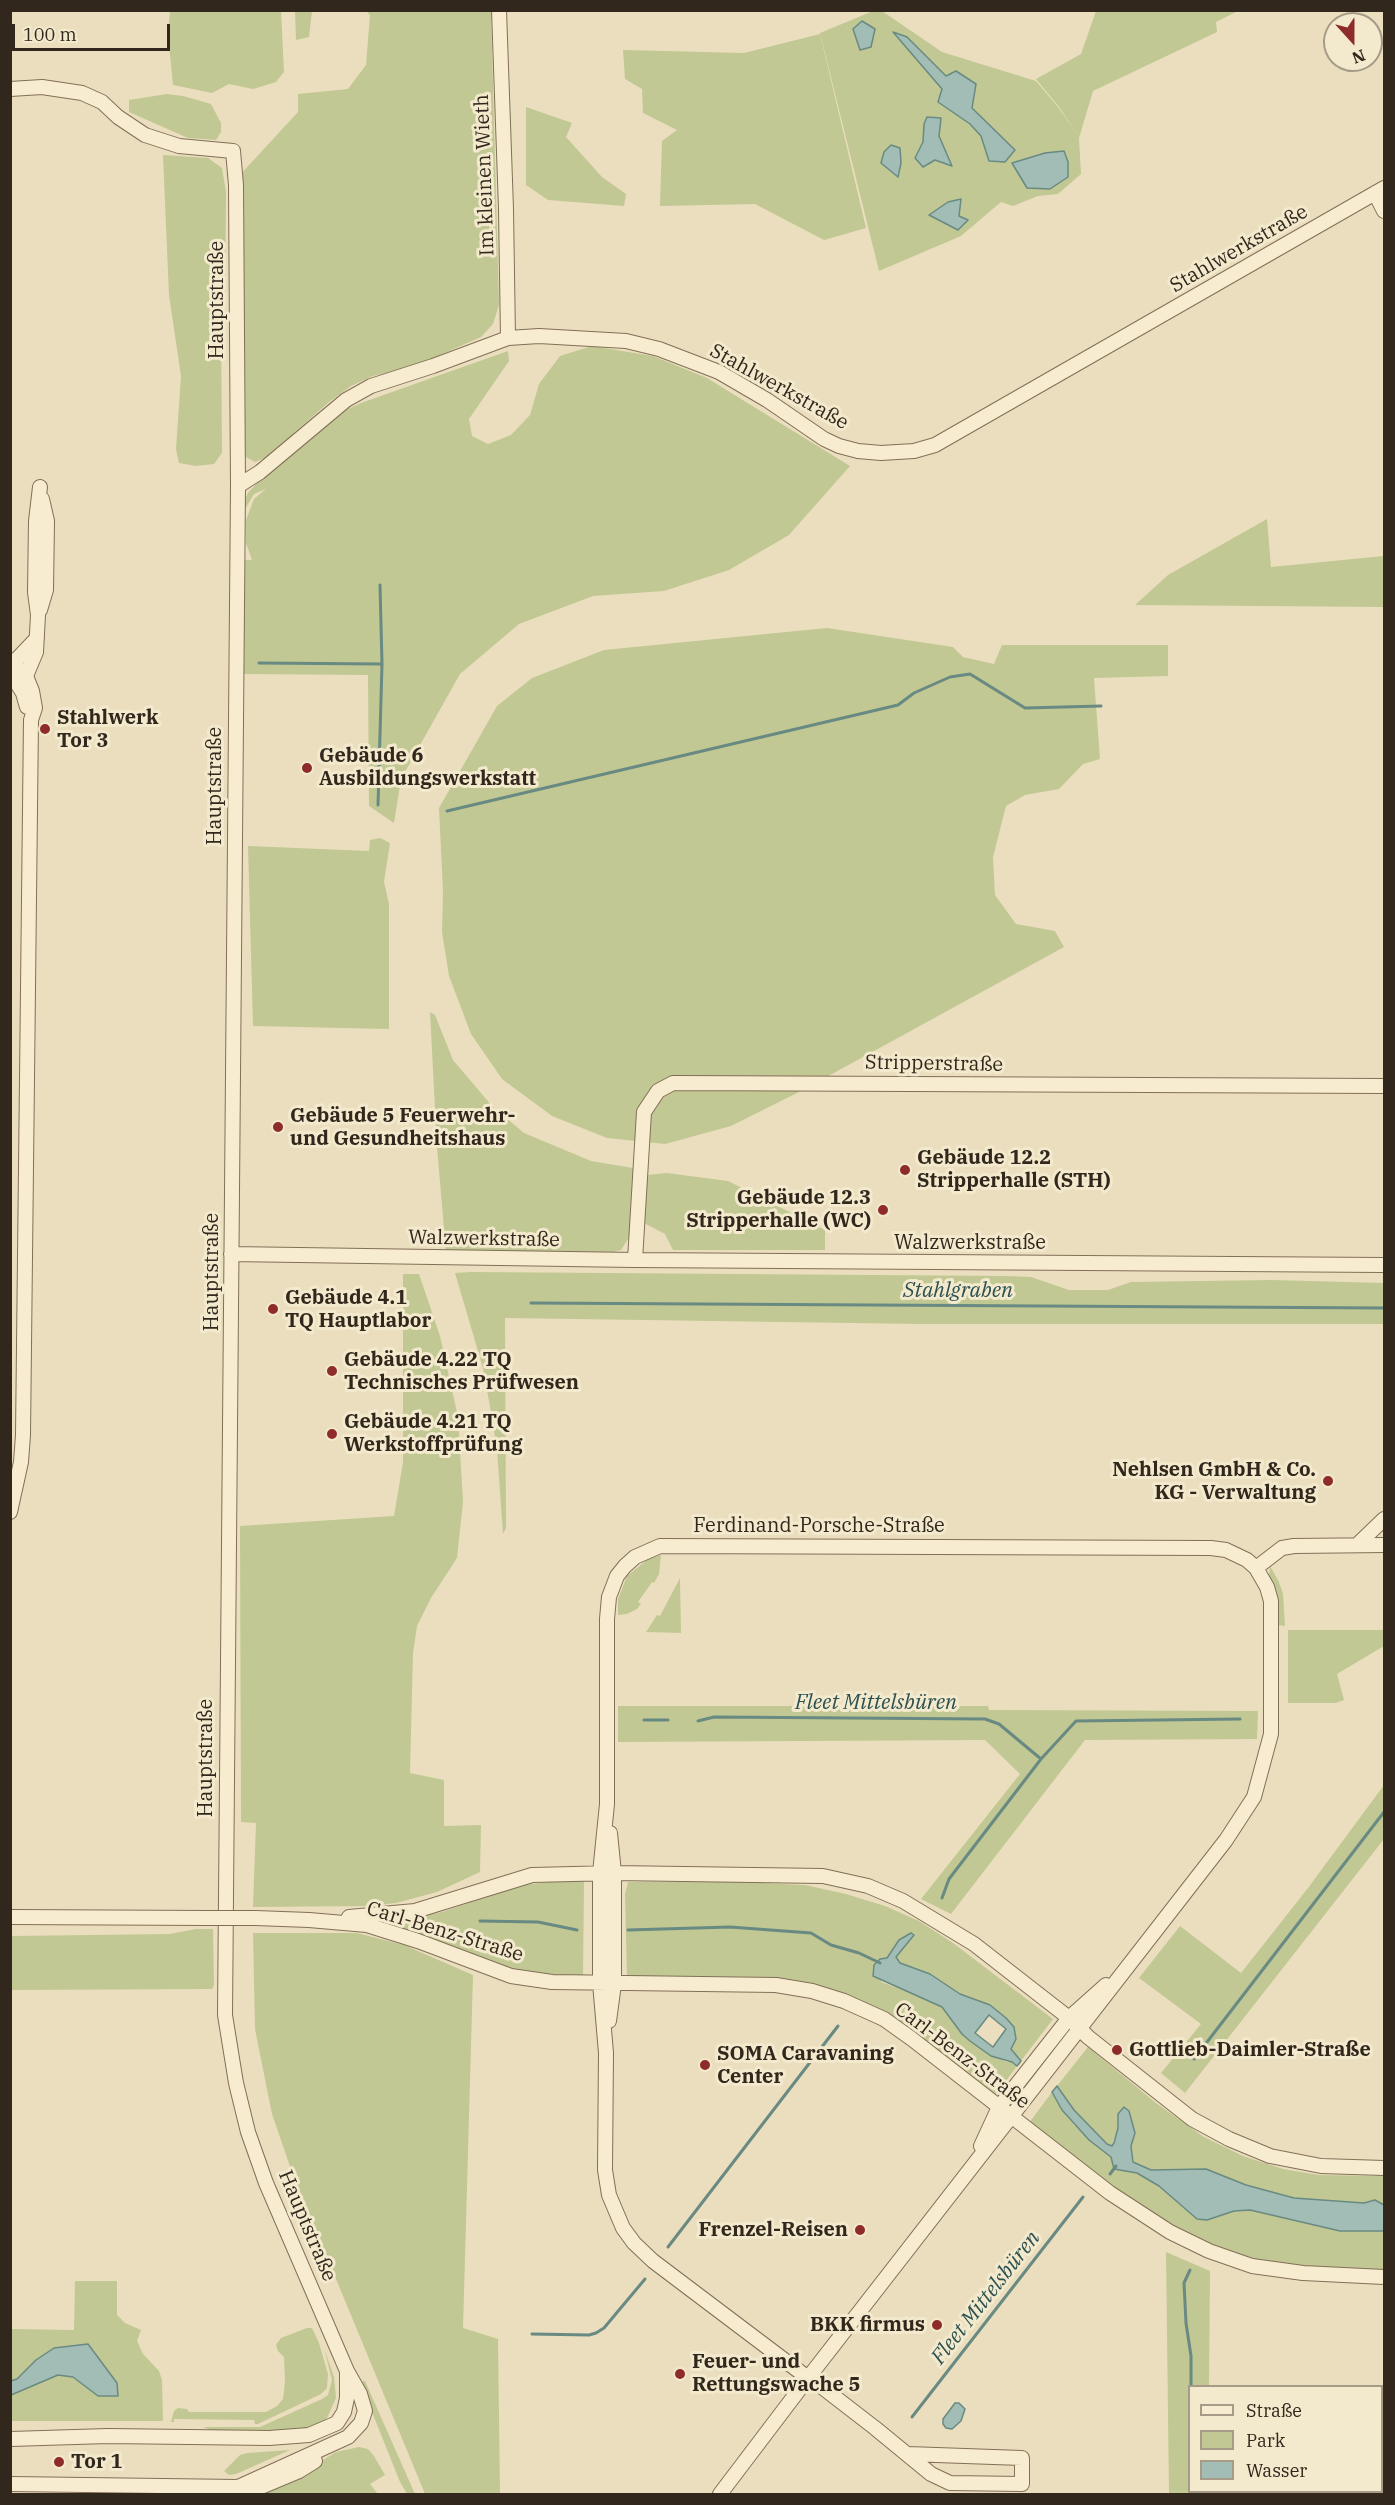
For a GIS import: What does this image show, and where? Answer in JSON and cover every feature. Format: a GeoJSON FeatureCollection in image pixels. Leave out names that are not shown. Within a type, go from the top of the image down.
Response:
{"type":"FeatureCollection","features":[{"type":"Feature","properties":{"kind":"street","name":"Im kleinen Wieth"},"geometry":{"type":"LineString","coordinates":[[499,10],[508,338]]}},
{"type":"Feature","properties":{"kind":"street","name":"Hauptstraße"},"geometry":{"type":"LineString","coordinates":[[10,89],[42,87],[82,93],[102,102],[118,117],[146,135],[179,146],[233,151],[236,186],[238,486],[225,2015],[236,2083],[248,2132],[266,2182],[365,2411],[361,2423],[348,2437],[322,2451],[316,2461],[299,2471],[238,2492]]}},
{"type":"Feature","properties":{"kind":"street","name":"Stahlwerkstraße"},"geometry":{"type":"LineString","coordinates":[[238,486],[260,472],[346,400],[370,386],[433,366],[508,338],[539,336],[603,338],[626,341],[659,350],[719,372],[767,400],[824,439],[839,446],[858,451],[881,453],[914,451],[935,445],[1380,191]]}},
{"type":"Feature","properties":{"kind":"street"},"geometry":{"type":"LineString","coordinates":[[1380,191],[1384,211]]}},
{"type":"Feature","properties":{"kind":"street"},"geometry":{"type":"LineString","coordinates":[[10,1512],[21,1462],[23,1435],[31,720],[34,708],[32,691],[15,670],[36,652],[38,615],[46,590],[47,521],[40,487]]}},
{"type":"Feature","properties":{"kind":"street","name":"Stripperstraße"},"geometry":{"type":"LineString","coordinates":[[635,1260],[644,1112],[658,1091],[673,1083],[1384,1086]]}},
{"type":"Feature","properties":{"kind":"street","name":"Walzwerkstraße"},"geometry":{"type":"LineString","coordinates":[[231,1254],[635,1260],[1384,1265]]}},
{"type":"Feature","properties":{"kind":"street"},"geometry":{"type":"LineString","coordinates":[[1357,1545],[1384,1519]]}},
{"type":"Feature","properties":{"kind":"street","name":"Ferdinand-Porsche-Straße"},"geometry":{"type":"LineString","coordinates":[[908,2454],[1022,2458],[1022,2484],[945,2482],[931,2474],[908,2454],[653,2261],[634,2243],[623,2228],[609,2195],[604,2170],[607,1983],[607,1624],[609,1597],[617,1576],[635,1557],[651,1549],[673,1545],[1211,1548],[1237,1555],[1256,1568]]}},
{"type":"Feature","properties":{"kind":"street"},"geometry":{"type":"LineString","coordinates":[[720,2494],[1226,1840],[1254,1797],[1271,1734],[1272,1695],[1271,1601],[1267,1587],[1256,1568],[1282,1548],[1384,1545]]}},
{"type":"Feature","properties":{"kind":"street","name":"Carl-Benz-Straße"},"geometry":{"type":"LineString","coordinates":[[309,1920],[415,1911],[532,1875],[607,1873],[823,1876],[868,1886],[903,1901],[965,1938],[1069,2018],[1088,2037],[1192,2119],[1229,2139],[1270,2156],[1321,2166],[1384,2168]]}},
{"type":"Feature","properties":{"kind":"street","name":"Carl-Benz-Straße"},"geometry":{"type":"LineString","coordinates":[[10,1917],[255,1918],[367,1925],[418,1941],[511,1976],[552,1982],[776,1985],[812,1991],[844,2001],[884,2019],[1137,2213],[1209,2251],[1252,2266],[1292,2272],[1384,2277]]}},
{"type":"Feature","properties":{"kind":"street"},"geometry":{"type":"LineString","coordinates":[[972,2167],[999,2108],[1069,2018],[1125,1969]]}},
{"type":"Feature","properties":{"kind":"street"},"geometry":{"type":"LineString","coordinates":[[10,2439],[33,2432],[108,2436],[269,2438],[309,2435],[337,2423],[344,2412],[347,2398],[347,2371]]}},
{"type":"Feature","properties":{"kind":"street"},"geometry":{"type":"LineString","coordinates":[[10,2477],[95,2477],[107,2485]]}},
{"type":"Feature","properties":{"kind":"street"},"geometry":{"type":"LineString","coordinates":[[10,2484],[107,2485],[238,2492]]}},
{"type":"Feature","properties":{"kind":"green space"},"geometry":{"type":"Polygon","coordinates":[[[170,11],[281,11],[284,72],[276,82],[253,89],[229,84],[212,93],[173,85],[168,34],[170,11]]]}},
{"type":"Feature","properties":{"kind":"green space"},"geometry":{"type":"Polygon","coordinates":[[[295,11],[312,11],[309,37],[296,40],[295,11]]]}},
{"type":"Feature","properties":{"kind":"green space"},"geometry":{"type":"Polygon","coordinates":[[[366,11],[491,11],[499,305],[493,324],[481,337],[415,366],[373,376],[351,386],[329,402],[267,457],[255,462],[244,456],[238,177],[298,112],[298,94],[348,89],[366,65],[370,15],[366,11]]]}},
{"type":"Feature","properties":{"kind":"green space"},"geometry":{"type":"Polygon","coordinates":[[[873,11],[882,11],[942,52],[1036,81],[1079,137],[1059,107],[1036,79],[1081,54],[1096,11],[1238,11],[1216,22],[1217,32],[1093,91],[1079,138],[1081,174],[1058,194],[1038,196],[1013,206],[1001,202],[961,236],[879,271],[820,33],[873,11]]]}},
{"type":"Feature","properties":{"kind":"green space"},"geometry":{"type":"Polygon","coordinates":[[[820,34],[866,228],[824,240],[755,204],[660,206],[662,141],[677,130],[643,113],[642,89],[625,79],[623,50],[744,53],[820,34]]]}},
{"type":"Feature","properties":{"kind":"green space"},"geometry":{"type":"Polygon","coordinates":[[[167,94],[211,104],[221,123],[221,132],[216,140],[188,138],[129,112],[129,100],[167,94]]]}},
{"type":"Feature","properties":{"kind":"green space"},"geometry":{"type":"Polygon","coordinates":[[[526,107],[572,123],[566,137],[602,177],[626,194],[624,206],[548,200],[526,185],[526,107]]]}},
{"type":"Feature","properties":{"kind":"green space"},"geometry":{"type":"Polygon","coordinates":[[[163,155],[208,158],[222,168],[226,192],[225,302],[221,319],[222,453],[214,464],[196,466],[179,463],[176,449],[181,376],[169,295],[163,155]]]}},
{"type":"Feature","properties":{"kind":"green space"},"geometry":{"type":"Polygon","coordinates":[[[592,346],[653,356],[707,378],[850,466],[789,535],[729,570],[664,591],[593,596],[519,624],[460,674],[401,779],[394,823],[369,806],[368,675],[244,674],[244,560],[252,560],[246,543],[246,520],[254,499],[266,489],[254,494],[245,509],[243,521],[243,503],[257,483],[337,414],[361,403],[508,351],[509,361],[469,419],[472,436],[488,444],[511,435],[530,415],[539,384],[560,356],[592,346]]]}},
{"type":"Feature","properties":{"kind":"green space"},"geometry":{"type":"Polygon","coordinates":[[[1267,519],[1271,567],[1384,556],[1384,607],[1135,605],[1168,575],[1267,519]]]}},
{"type":"Feature","properties":{"kind":"green space"},"geometry":{"type":"Polygon","coordinates":[[[827,628],[953,647],[963,657],[994,664],[1002,645],[1168,645],[1168,676],[1094,678],[1100,759],[1083,764],[1059,789],[1025,795],[1006,806],[993,857],[995,895],[1016,924],[1055,931],[1064,947],[801,1091],[731,1126],[665,1144],[607,1138],[552,1116],[502,1079],[471,1034],[449,976],[442,932],[443,892],[439,808],[497,706],[532,678],[604,650],[827,628]]]}},
{"type":"Feature","properties":{"kind":"green space"},"geometry":{"type":"Polygon","coordinates":[[[380,838],[390,843],[384,882],[389,904],[389,1029],[253,1026],[248,846],[369,851],[370,840],[380,838]]]}},
{"type":"Feature","properties":{"kind":"green space"},"geometry":{"type":"Polygon","coordinates":[[[430,1012],[435,1015],[453,1060],[492,1106],[524,1133],[591,1161],[633,1168],[630,1236],[621,1250],[605,1254],[446,1252],[437,1147],[430,1012]]]}},
{"type":"Feature","properties":{"kind":"green space"},"geometry":{"type":"Polygon","coordinates":[[[667,1173],[728,1181],[825,1230],[825,1250],[673,1250],[665,1234],[644,1223],[647,1175],[667,1173]]]}},
{"type":"Feature","properties":{"kind":"green space"},"geometry":{"type":"Polygon","coordinates":[[[455,1273],[1006,1276],[1031,1277],[1069,1290],[1108,1290],[1131,1282],[1272,1280],[1384,1283],[1384,1324],[921,1324],[505,1318],[506,1528],[503,1534],[497,1449],[483,1368],[455,1273]]]}},
{"type":"Feature","properties":{"kind":"green space"},"geometry":{"type":"Polygon","coordinates":[[[403,1274],[419,1274],[440,1336],[458,1417],[463,1502],[457,1558],[431,1598],[417,1626],[413,1653],[410,1773],[444,1780],[444,1826],[481,1825],[480,1872],[437,1892],[396,1903],[367,1906],[253,1907],[256,1823],[241,1822],[240,1526],[394,1516],[403,1462],[403,1274]]]}},
{"type":"Feature","properties":{"kind":"green space"},"geometry":{"type":"Polygon","coordinates":[[[661,1555],[659,1574],[638,1602],[641,1604],[627,1614],[618,1615],[618,1599],[627,1576],[648,1559],[661,1555]]]}},
{"type":"Feature","properties":{"kind":"green space"},"geometry":{"type":"Polygon","coordinates":[[[1270,1566],[1283,1594],[1285,1626],[1277,1625],[1269,1577],[1270,1566]]]}},
{"type":"Feature","properties":{"kind":"green space"},"geometry":{"type":"Polygon","coordinates":[[[680,1578],[681,1633],[646,1632],[657,1615],[660,1616],[680,1578]]]}},
{"type":"Feature","properties":{"kind":"green space"},"geometry":{"type":"Polygon","coordinates":[[[1288,1630],[1384,1630],[1384,1646],[1337,1674],[1344,1700],[1336,1703],[1288,1703],[1288,1630]]]}},
{"type":"Feature","properties":{"kind":"green space"},"geometry":{"type":"Polygon","coordinates":[[[618,1706],[988,1706],[989,1710],[1258,1711],[1257,1739],[1085,1740],[951,1914],[921,1899],[1020,1774],[985,1740],[618,1742],[618,1706]]]}},
{"type":"Feature","properties":{"kind":"green space"},"geometry":{"type":"Polygon","coordinates":[[[1384,1785],[1384,1839],[1185,2093],[1161,2073],[1201,2024],[1139,1978],[1180,1926],[1241,1973],[1308,1888],[1384,1785]]]}},
{"type":"Feature","properties":{"kind":"green space"},"geometry":{"type":"Polygon","coordinates":[[[584,1881],[583,1979],[515,1973],[395,1928],[396,1920],[442,1912],[521,1885],[584,1881]]]}},
{"type":"Feature","properties":{"kind":"green space"},"geometry":{"type":"Polygon","coordinates":[[[719,1881],[805,1885],[885,1906],[919,1921],[953,1943],[1053,2019],[1021,2061],[1011,2049],[1016,2039],[990,2005],[960,1994],[930,1974],[900,1963],[895,1957],[901,1950],[899,1940],[887,1958],[880,1959],[881,1982],[928,1999],[942,2007],[970,2041],[1017,2066],[994,2097],[840,1994],[627,1979],[625,1894],[628,1882],[719,1881]]]}},
{"type":"Feature","properties":{"kind":"green space"},"geometry":{"type":"Polygon","coordinates":[[[196,1929],[213,1929],[214,1985],[212,1989],[11,1990],[11,1936],[170,1934],[196,1929]]]}},
{"type":"Feature","properties":{"kind":"green space"},"geometry":{"type":"Polygon","coordinates":[[[253,1933],[357,1933],[404,1945],[473,1975],[463,2328],[498,2339],[500,2494],[425,2494],[293,2175],[272,2114],[255,2029],[253,1933]]]}},
{"type":"Feature","properties":{"kind":"green space"},"geometry":{"type":"Polygon","coordinates":[[[1088,2047],[1156,2103],[1204,2137],[1243,2156],[1283,2169],[1319,2175],[1384,2176],[1384,2205],[1375,2200],[1364,2203],[1294,2198],[1246,2185],[1206,2169],[1151,2170],[1133,2162],[1131,2146],[1135,2133],[1118,2114],[1118,2128],[1112,2146],[1107,2144],[1074,2110],[1057,2086],[1088,2047]]]}},
{"type":"Feature","properties":{"kind":"green space"},"geometry":{"type":"Polygon","coordinates":[[[1052,2092],[1074,2125],[1111,2157],[1114,2169],[1137,2173],[1159,2186],[1197,2219],[1207,2220],[1234,2211],[1250,2210],[1340,2231],[1384,2231],[1384,2270],[1301,2267],[1261,2261],[1220,2250],[1186,2235],[1137,2207],[1029,2123],[1052,2092]]]}},
{"type":"Feature","properties":{"kind":"green space"},"geometry":{"type":"Polygon","coordinates":[[[1166,2252],[1210,2271],[1209,2385],[1188,2385],[1188,2493],[1209,2494],[1169,2494],[1166,2252]]]}},
{"type":"Feature","properties":{"kind":"green space"},"geometry":{"type":"Polygon","coordinates":[[[75,2281],[117,2281],[117,2315],[125,2323],[141,2330],[137,2341],[143,2354],[159,2371],[162,2380],[163,2421],[11,2421],[10,2395],[58,2375],[73,2377],[98,2396],[117,2383],[88,2344],[36,2360],[17,2379],[10,2381],[11,2329],[74,2330],[75,2281]]]}},
{"type":"Feature","properties":{"kind":"green space"},"geometry":{"type":"Polygon","coordinates":[[[312,2328],[319,2343],[328,2374],[327,2388],[321,2394],[258,2424],[255,2424],[254,2420],[174,2419],[174,2422],[171,2422],[174,2411],[178,2408],[187,2409],[189,2412],[266,2412],[277,2406],[283,2399],[285,2381],[284,2357],[276,2345],[281,2338],[312,2328]]]}},
{"type":"Feature","properties":{"kind":"green space"},"geometry":{"type":"Polygon","coordinates":[[[324,2348],[334,2377],[336,2398],[327,2418],[318,2425],[305,2430],[217,2433],[203,2427],[260,2427],[322,2399],[328,2395],[332,2380],[324,2348]]]}},
{"type":"Feature","properties":{"kind":"green space"},"geometry":{"type":"Polygon","coordinates":[[[365,2381],[415,2494],[407,2494],[400,2482],[360,2382],[365,2381]]]}},
{"type":"Feature","properties":{"kind":"green space"},"geometry":{"type":"Polygon","coordinates":[[[359,2447],[368,2449],[385,2475],[370,2484],[378,2494],[253,2494],[315,2465],[336,2452],[359,2447]]]}},
{"type":"Feature","properties":{"kind":"green space"},"geometry":{"type":"Polygon","coordinates":[[[290,2450],[236,2474],[229,2475],[224,2471],[240,2455],[290,2450]]]}},
{"type":"Feature","properties":{"kind":"water"},"geometry":{"type":"Polygon","coordinates":[[[862,21],[875,29],[871,47],[860,50],[853,29],[862,21]]]}},
{"type":"Feature","properties":{"kind":"water"},"geometry":{"type":"Polygon","coordinates":[[[893,32],[907,37],[946,76],[956,71],[976,84],[972,108],[1015,150],[1005,162],[989,161],[981,136],[970,124],[938,102],[942,89],[893,32]]]}},
{"type":"Feature","properties":{"kind":"water"},"geometry":{"type":"Polygon","coordinates":[[[927,117],[941,118],[939,136],[952,166],[935,160],[923,167],[915,158],[923,142],[924,124],[927,117]]]}},
{"type":"Feature","properties":{"kind":"water"},"geometry":{"type":"Polygon","coordinates":[[[891,145],[900,148],[901,163],[898,177],[881,163],[884,152],[891,145]]]}},
{"type":"Feature","properties":{"kind":"water"},"geometry":{"type":"Polygon","coordinates":[[[1064,151],[1068,162],[1068,177],[1050,189],[1027,188],[1012,163],[1045,153],[1064,151]]]}},
{"type":"Feature","properties":{"kind":"water"},"geometry":{"type":"Polygon","coordinates":[[[961,199],[959,216],[968,220],[958,230],[929,215],[948,202],[961,199]]]}},
{"type":"Feature","properties":{"kind":"water"},"geometry":{"type":"Polygon","coordinates":[[[911,1933],[914,1935],[896,1957],[900,1963],[930,1974],[960,1994],[990,2005],[1006,2018],[1014,2027],[1016,2039],[1011,2049],[1021,2061],[1017,2066],[1012,2062],[991,2056],[970,2041],[942,2007],[873,1976],[874,1965],[880,1959],[887,1958],[899,1940],[911,1933]],[[989,2015],[975,2033],[993,2047],[1006,2029],[989,2015]]]}},
{"type":"Feature","properties":{"kind":"water"},"geometry":{"type":"Polygon","coordinates":[[[1057,2086],[1074,2110],[1107,2144],[1112,2146],[1118,2128],[1118,2114],[1124,2107],[1129,2111],[1135,2133],[1131,2146],[1133,2162],[1151,2170],[1206,2169],[1246,2185],[1294,2198],[1364,2203],[1375,2200],[1384,2205],[1384,2231],[1340,2231],[1250,2210],[1234,2211],[1207,2220],[1197,2219],[1159,2186],[1137,2173],[1114,2169],[1111,2157],[1089,2140],[1062,2110],[1052,2092],[1057,2086]]]}},
{"type":"Feature","properties":{"kind":"water"},"geometry":{"type":"Polygon","coordinates":[[[88,2344],[117,2383],[118,2396],[98,2396],[73,2377],[58,2375],[11,2395],[11,2381],[17,2379],[36,2360],[54,2348],[88,2344]]]}},
{"type":"Feature","properties":{"kind":"water"},"geometry":{"type":"Polygon","coordinates":[[[955,2403],[959,2403],[965,2409],[961,2421],[952,2429],[946,2428],[943,2419],[955,2403]]]}},
{"type":"Feature","properties":{"kind":"waterway"},"geometry":{"type":"LineString","coordinates":[[378,805],[382,664],[380,585]]}},
{"type":"Feature","properties":{"kind":"waterway"},"geometry":{"type":"LineString","coordinates":[[259,663],[382,664]]}},
{"type":"Feature","properties":{"kind":"waterway"},"geometry":{"type":"LineString","coordinates":[[447,811],[898,705],[914,693],[950,677],[970,674],[1025,708],[1101,706]]}},
{"type":"Feature","properties":{"kind":"waterway","name":"Stahlgraben"},"geometry":{"type":"LineString","coordinates":[[531,1303],[1384,1308]]}},
{"type":"Feature","properties":{"kind":"waterway","name":"Fleet Mittelsbüren"},"geometry":{"type":"LineString","coordinates":[[698,1721],[714,1717],[985,1719],[999,1724],[1041,1759]]}},
{"type":"Feature","properties":{"kind":"waterway","name":"Fleet Mittelsbüren"},"geometry":{"type":"LineString","coordinates":[[942,1898],[949,1879],[1041,1759],[1076,1721],[1240,1719]]}},
{"type":"Feature","properties":{"kind":"waterway","name":"Fleet Mittelsbüren"},"geometry":{"type":"LineString","coordinates":[[644,1720],[668,1720]]}},
{"type":"Feature","properties":{"kind":"waterway","name":"Fleet Mittelsbüren"},"geometry":{"type":"LineString","coordinates":[[1194,2059],[1384,1812]]}},
{"type":"Feature","properties":{"kind":"waterway","name":"Fleet Mittelsbüren"},"geometry":{"type":"LineString","coordinates":[[480,1921],[538,1922],[577,1930]]}},
{"type":"Feature","properties":{"kind":"waterway","name":"Fleet Mittelsbüren"},"geometry":{"type":"LineString","coordinates":[[628,1930],[730,1927],[811,1933],[831,1945],[859,1953],[880,1963]]}},
{"type":"Feature","properties":{"kind":"waterway","name":"Fleet Mittelsbüren"},"geometry":{"type":"LineString","coordinates":[[668,2247],[838,2026]]}},
{"type":"Feature","properties":{"kind":"waterway","name":"Fleet Mittelsbüren"},"geometry":{"type":"LineString","coordinates":[[1110,2174],[1116,2166]]}},
{"type":"Feature","properties":{"kind":"waterway","name":"Fleet Mittelsbüren"},"geometry":{"type":"LineString","coordinates":[[912,2417],[1083,2197]]}},
{"type":"Feature","properties":{"kind":"waterway","name":"Fleet Mittelsbüren"},"geometry":{"type":"LineString","coordinates":[[1190,2270],[1184,2283],[1186,2323],[1191,2356],[1191,2385]]}},
{"type":"Feature","properties":{"kind":"waterway","name":"Fleet Mittelsbüren"},"geometry":{"type":"LineString","coordinates":[[532,2334],[589,2335],[596,2333],[604,2328],[645,2279]]}},
{"type":"Feature","properties":{"kind":"place","name":"Stahlwerk Tor 3"},"geometry":{"type":"Point","coordinates":[45,729]}},
{"type":"Feature","properties":{"kind":"place","name":"Gebäude 6 Ausbildungswerkstatt"},"geometry":{"type":"Point","coordinates":[307,768]}},
{"type":"Feature","properties":{"kind":"place","name":"Gebäude 5 Feuerwehr- und Gesundheitshaus"},"geometry":{"type":"Point","coordinates":[278,1127]}},
{"type":"Feature","properties":{"kind":"place","name":"Gebäude 12.2 Stripperhalle (STH)"},"geometry":{"type":"Point","coordinates":[905,1170]}},
{"type":"Feature","properties":{"kind":"place","name":"Gebäude 12.3 Stripperhalle (WC)"},"geometry":{"type":"Point","coordinates":[883,1210]}},
{"type":"Feature","properties":{"kind":"place","name":"Gebäude 4.1 TQ Hauptlabor"},"geometry":{"type":"Point","coordinates":[273,1309]}},
{"type":"Feature","properties":{"kind":"place","name":"Gebäude 4.22 TQ Technisches Prüfwesen"},"geometry":{"type":"Point","coordinates":[332,1371]}},
{"type":"Feature","properties":{"kind":"place","name":"Gebäude 4.21 TQ Werkstoffprüfung"},"geometry":{"type":"Point","coordinates":[332,1434]}},
{"type":"Feature","properties":{"kind":"place","name":"Nehlsen GmbH & Co. KG - Verwaltung"},"geometry":{"type":"Point","coordinates":[1328,1481]}},
{"type":"Feature","properties":{"kind":"place","name":"Gottlieb-Daimler-Straße"},"geometry":{"type":"Point","coordinates":[1117,2050]}},
{"type":"Feature","properties":{"kind":"place","name":"SOMA Caravaning Center"},"geometry":{"type":"Point","coordinates":[705,2065]}},
{"type":"Feature","properties":{"kind":"place","name":"Frenzel-Reisen"},"geometry":{"type":"Point","coordinates":[860,2230]}},
{"type":"Feature","properties":{"kind":"place","name":"BKK firmus"},"geometry":{"type":"Point","coordinates":[937,2325]}},
{"type":"Feature","properties":{"kind":"place","name":"Feuer- und Rettungswache 5"},"geometry":{"type":"Point","coordinates":[680,2374]}},
{"type":"Feature","properties":{"kind":"place","name":"Tor 1"},"geometry":{"type":"Point","coordinates":[59,2462]}}]}
